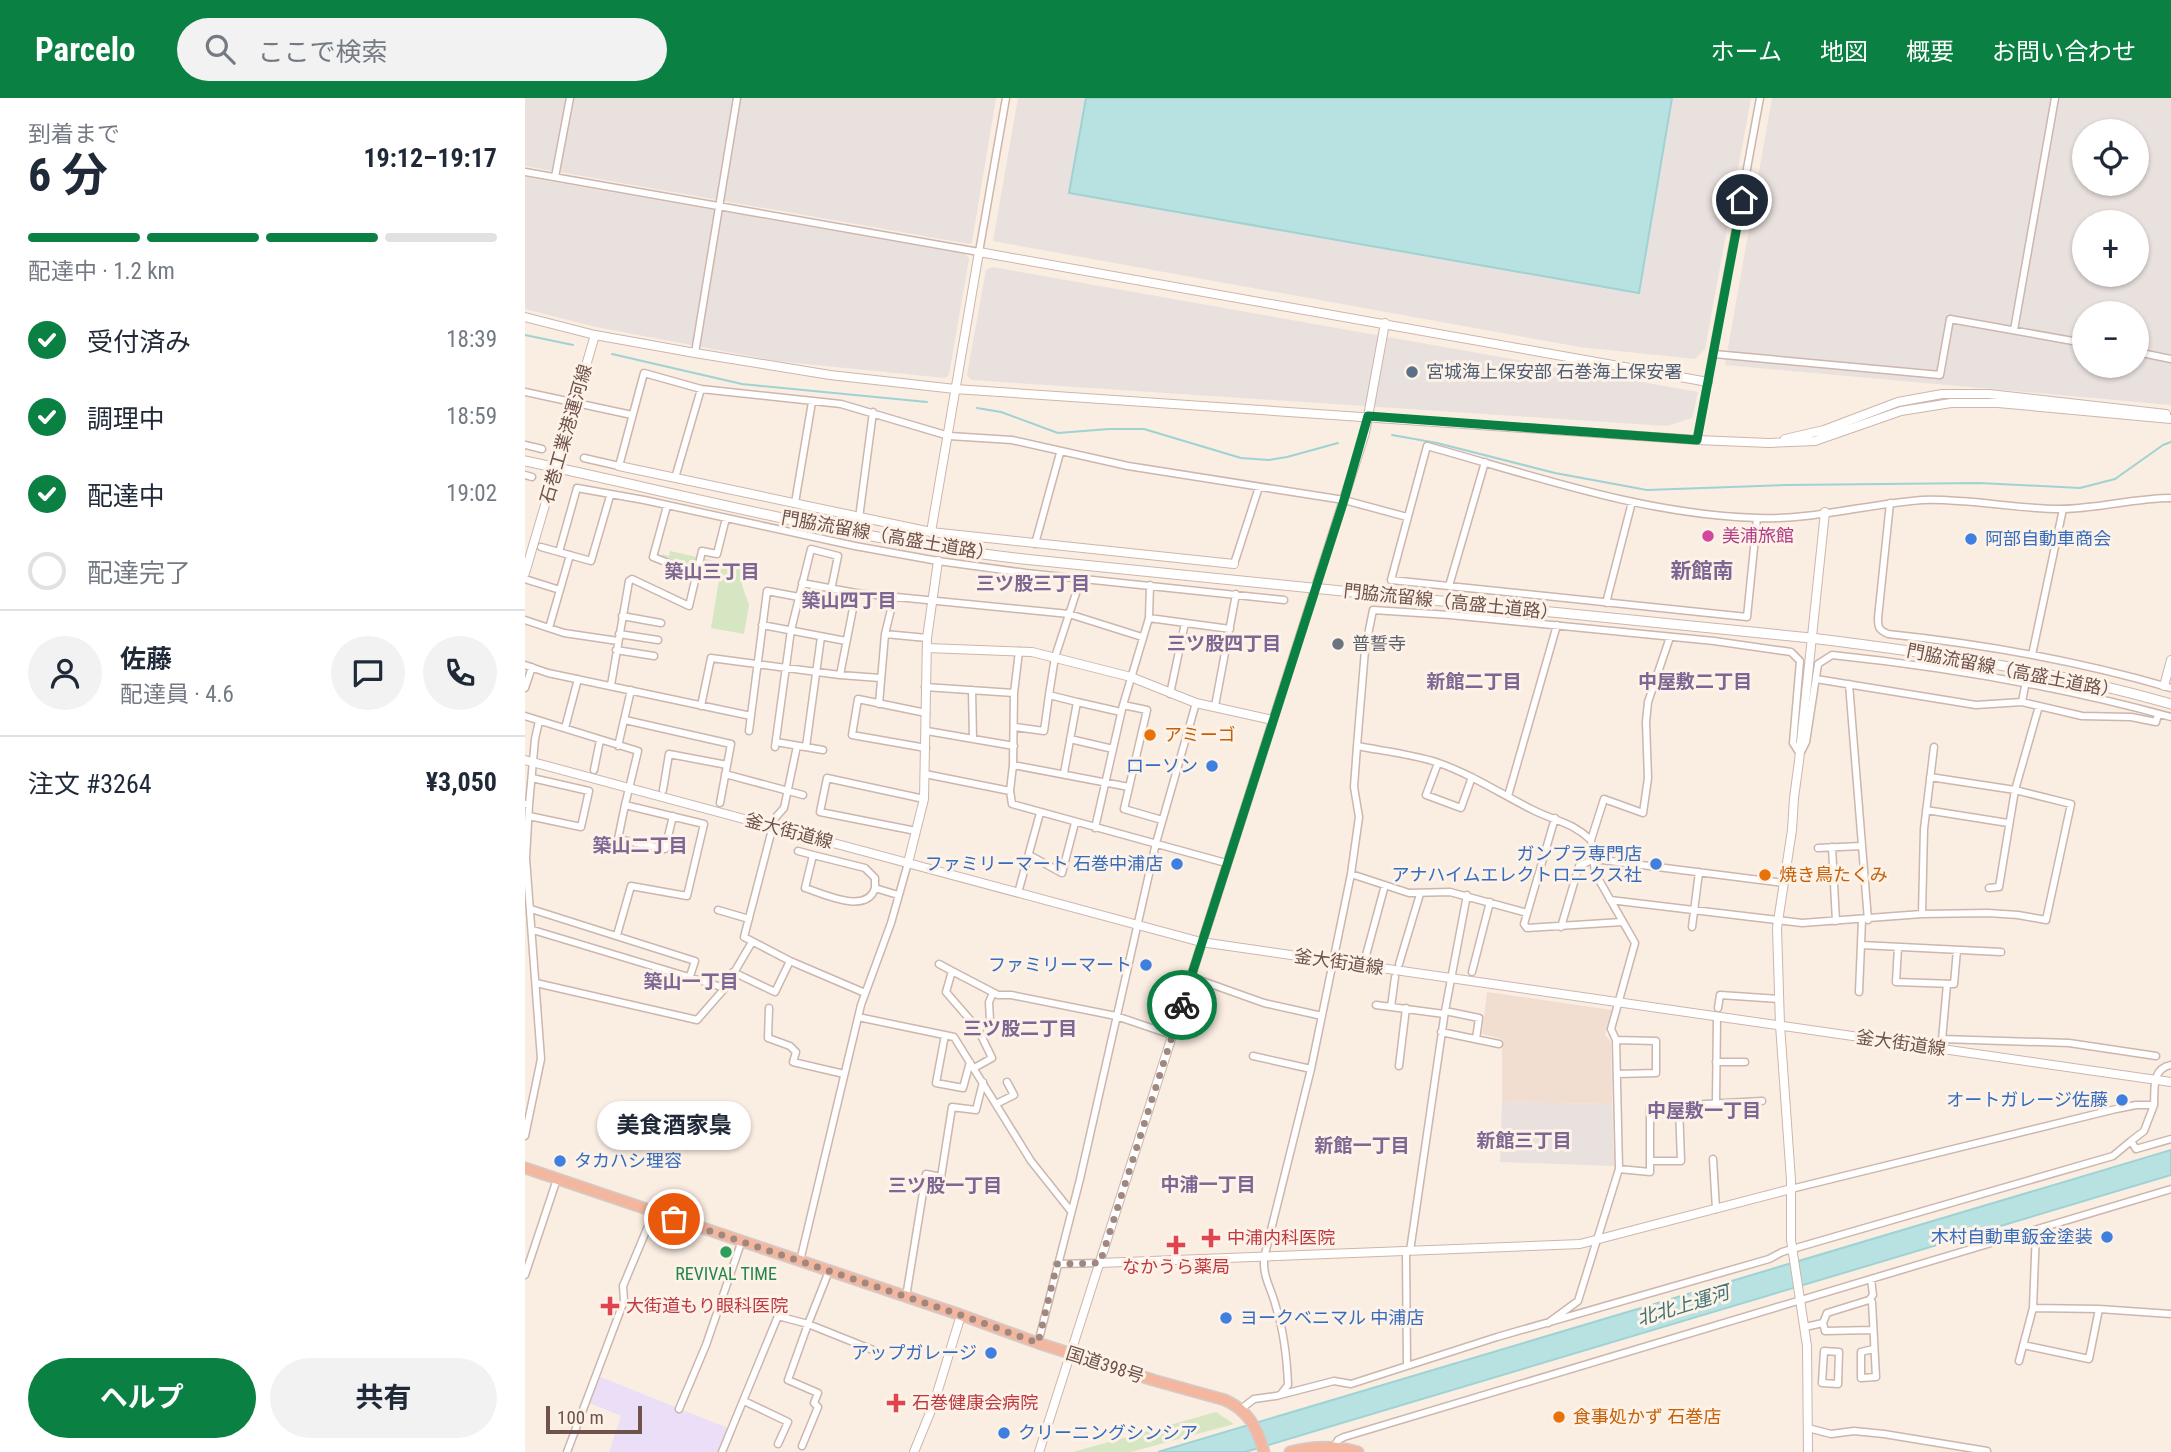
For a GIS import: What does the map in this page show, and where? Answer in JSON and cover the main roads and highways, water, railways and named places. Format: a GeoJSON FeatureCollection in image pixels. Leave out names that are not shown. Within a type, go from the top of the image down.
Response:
{"type":"FeatureCollection","features":[{"type":"Feature","properties":{"kind":"highway","name":"国道398号"},"geometry":{"type":"LineString","coordinates":[[525,1168],[1070,1354],[1225,1400],[1241,1409],[1251,1419],[1264,1451]]}},
{"type":"Feature","properties":{"kind":"highway"},"geometry":{"type":"LineString","coordinates":[[1290,1452],[1334,1447],[1355,1452]]}},
{"type":"Feature","properties":{"kind":"main road","name":"門脇流留線（高盛土道路）"},"geometry":{"type":"LineString","coordinates":[[525,461],[813,524],[938,548],[1811,638],[2010,667],[2171,704]]}},
{"type":"Feature","properties":{"kind":"water"},"geometry":{"type":"Polygon","coordinates":[[[1086,98],[1672,98],[1639,293],[1069,193],[1086,98]]]}},
{"type":"Feature","properties":{"kind":"water","name":"北北上運河"},"geometry":{"type":"Polygon","coordinates":[[[2171,1150],[2171,1175],[1245,1452],[1158,1452],[2171,1150]]]}},
{"type":"Feature","properties":{"kind":"waterway"},"geometry":{"type":"LineString","coordinates":[[525,335],[573,345]]}},
{"type":"Feature","properties":{"kind":"waterway"},"geometry":{"type":"LineString","coordinates":[[612,354],[742,384],[927,402]]}},
{"type":"Feature","properties":{"kind":"waterway"},"geometry":{"type":"LineString","coordinates":[[977,408],[1001,412],[1058,433],[1144,429],[1241,458],[1269,460],[1338,443]]}},
{"type":"Feature","properties":{"kind":"waterway"},"geometry":{"type":"LineString","coordinates":[[1392,435],[1437,443],[1555,473],[1647,490],[1979,483],[2080,488],[2115,479],[2171,442]]}},
{"type":"Feature","properties":{"kind":"place","name":"宮城海上保安部 石巻海上保安署"},"geometry":{"type":"Point","coordinates":[1412,372]}},
{"type":"Feature","properties":{"kind":"place","name":"美浦旅館"},"geometry":{"type":"Point","coordinates":[1708,536]}},
{"type":"Feature","properties":{"kind":"place","name":"阿部自動車商会"},"geometry":{"type":"Point","coordinates":[1971,539]}},
{"type":"Feature","properties":{"kind":"place","name":"普誓寺"},"geometry":{"type":"Point","coordinates":[1338,644]}},
{"type":"Feature","properties":{"kind":"place","name":"アミーゴ"},"geometry":{"type":"Point","coordinates":[1150,735]}},
{"type":"Feature","properties":{"kind":"place","name":"ローソン"},"geometry":{"type":"Point","coordinates":[1212,766]}},
{"type":"Feature","properties":{"kind":"place","name":"ファミリーマート 石巻中浦店"},"geometry":{"type":"Point","coordinates":[1177,864]}},
{"type":"Feature","properties":{"kind":"place","name":"ガンプラ専門店 アナハイムエレクトロニクス社"},"geometry":{"type":"Point","coordinates":[1656,864]}},
{"type":"Feature","properties":{"kind":"place","name":"焼き鳥たくみ"},"geometry":{"type":"Point","coordinates":[1765,875]}},
{"type":"Feature","properties":{"kind":"place","name":"ファミリーマート"},"geometry":{"type":"Point","coordinates":[1146,965]}},
{"type":"Feature","properties":{"kind":"place","name":"オートガレージ佐藤"},"geometry":{"type":"Point","coordinates":[2122,1100]}},
{"type":"Feature","properties":{"kind":"place","name":"タカハシ理容"},"geometry":{"type":"Point","coordinates":[560,1161]}},
{"type":"Feature","properties":{"kind":"place","name":"美食酒家梟"},"geometry":{"type":"Point","coordinates":[674,1219]}},
{"type":"Feature","properties":{"kind":"place","name":"木村自動車鈑金塗装"},"geometry":{"type":"Point","coordinates":[2107,1237]}},
{"type":"Feature","properties":{"kind":"place","name":"中浦内科医院"},"geometry":{"type":"Point","coordinates":[1211,1238]}},
{"type":"Feature","properties":{"kind":"place","name":"なかうら薬局"},"geometry":{"type":"Point","coordinates":[1176,1245]}},
{"type":"Feature","properties":{"kind":"place","name":"REVIVAL TIME"},"geometry":{"type":"Point","coordinates":[726,1252]}},
{"type":"Feature","properties":{"kind":"place","name":"大街道もり眼科医院"},"geometry":{"type":"Point","coordinates":[610,1306]}},
{"type":"Feature","properties":{"kind":"place","name":"ヨークベニマル 中浦店"},"geometry":{"type":"Point","coordinates":[1226,1318]}},
{"type":"Feature","properties":{"kind":"place","name":"アップガレージ"},"geometry":{"type":"Point","coordinates":[991,1353]}},
{"type":"Feature","properties":{"kind":"place","name":"石巻健康会病院"},"geometry":{"type":"Point","coordinates":[896,1403]}},
{"type":"Feature","properties":{"kind":"place","name":"食事処かず 石巻店"},"geometry":{"type":"Point","coordinates":[1559,1417]}},
{"type":"Feature","properties":{"kind":"place","name":"クリーニングシンシア"},"geometry":{"type":"Point","coordinates":[1004,1433]}},
{"type":"Feature","properties":{"kind":"district","name":"築山三丁目"},"geometry":{"type":"Point","coordinates":[712,571]}},
{"type":"Feature","properties":{"kind":"district","name":"新館南"},"geometry":{"type":"Point","coordinates":[1702,571]}},
{"type":"Feature","properties":{"kind":"district","name":"三ツ股三丁目"},"geometry":{"type":"Point","coordinates":[1033,583]}},
{"type":"Feature","properties":{"kind":"district","name":"築山四丁目"},"geometry":{"type":"Point","coordinates":[849,600]}},
{"type":"Feature","properties":{"kind":"district","name":"三ツ股四丁目"},"geometry":{"type":"Point","coordinates":[1224,643]}},
{"type":"Feature","properties":{"kind":"district","name":"新館二丁目"},"geometry":{"type":"Point","coordinates":[1474,681]}},
{"type":"Feature","properties":{"kind":"district","name":"中屋敷二丁目"},"geometry":{"type":"Point","coordinates":[1695,681]}},
{"type":"Feature","properties":{"kind":"district","name":"築山二丁目"},"geometry":{"type":"Point","coordinates":[640,845]}},
{"type":"Feature","properties":{"kind":"district","name":"築山一丁目"},"geometry":{"type":"Point","coordinates":[691,981]}},
{"type":"Feature","properties":{"kind":"district","name":"三ツ股二丁目"},"geometry":{"type":"Point","coordinates":[1020,1028]}},
{"type":"Feature","properties":{"kind":"district","name":"中屋敷一丁目"},"geometry":{"type":"Point","coordinates":[1704,1110]}},
{"type":"Feature","properties":{"kind":"district","name":"新館三丁目"},"geometry":{"type":"Point","coordinates":[1524,1140]}},
{"type":"Feature","properties":{"kind":"district","name":"新館一丁目"},"geometry":{"type":"Point","coordinates":[1362,1145]}},
{"type":"Feature","properties":{"kind":"district","name":"中浦一丁目"},"geometry":{"type":"Point","coordinates":[1208,1184]}},
{"type":"Feature","properties":{"kind":"district","name":"三ツ股一丁目"},"geometry":{"type":"Point","coordinates":[945,1185]}}]}
